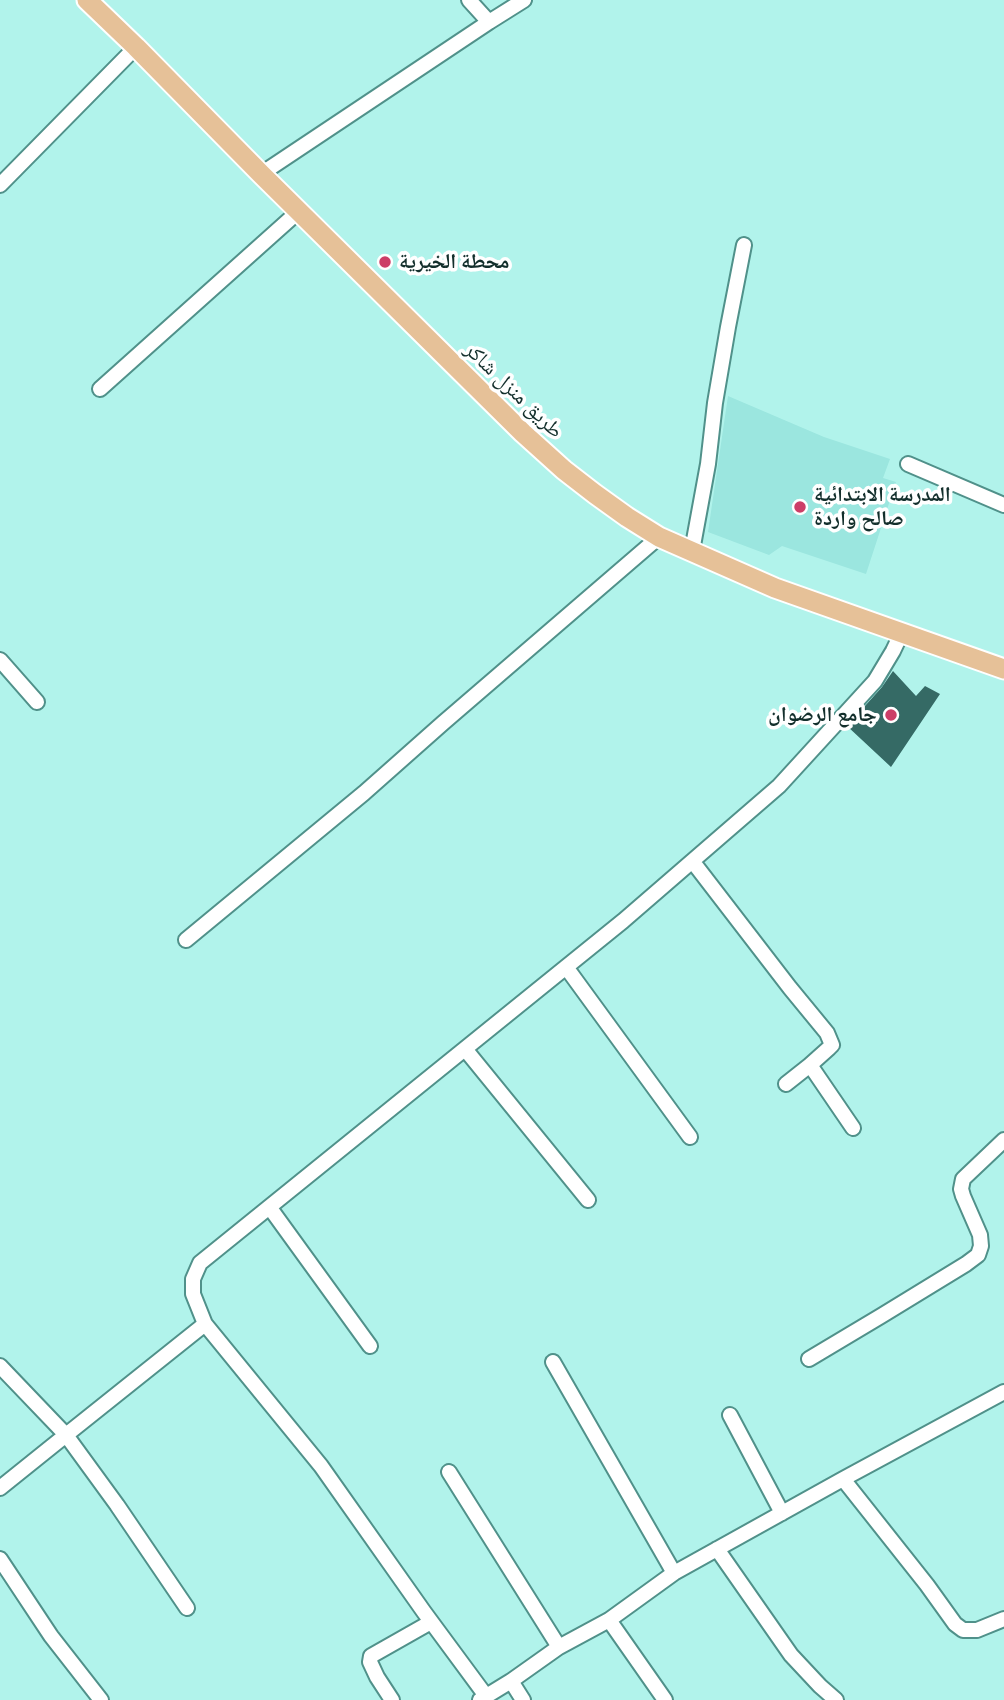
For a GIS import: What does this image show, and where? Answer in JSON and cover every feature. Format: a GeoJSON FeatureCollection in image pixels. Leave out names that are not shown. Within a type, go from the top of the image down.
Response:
{"type":"FeatureCollection","features":[{"type":"Feature","properties":{"kind":"main road","name":"طريق منزل شاكر"},"geometry":{"type":"LineString","coordinates":[[87,0],[523,433],[595,494],[659,537],[775,588],[1004,669]]}},
{"type":"Feature","properties":{"kind":"street"},"geometry":{"type":"LineString","coordinates":[[469,0],[489,22]]}},
{"type":"Feature","properties":{"kind":"street"},"geometry":{"type":"LineString","coordinates":[[261,174],[524,0]]}},
{"type":"Feature","properties":{"kind":"street"},"geometry":{"type":"LineString","coordinates":[[0,185],[136,47]]}},
{"type":"Feature","properties":{"kind":"street"},"geometry":{"type":"LineString","coordinates":[[100,389],[299,211]]}},
{"type":"Feature","properties":{"kind":"street"},"geometry":{"type":"LineString","coordinates":[[692,551],[744,246]]}},
{"type":"Feature","properties":{"kind":"street"},"geometry":{"type":"LineString","coordinates":[[908,464],[1004,505]]}},
{"type":"Feature","properties":{"kind":"street"},"geometry":{"type":"LineString","coordinates":[[186,940],[364,793],[659,537]]}},
{"type":"Feature","properties":{"kind":"street"},"geometry":{"type":"LineString","coordinates":[[902,632],[875,681],[779,786],[693,862],[566,967],[200,1263],[193,1279],[192,1294],[205,1324],[321,1466],[483,1698],[559,1647],[609,1620],[674,1573],[1004,1392]]}},
{"type":"Feature","properties":{"kind":"street"},"geometry":{"type":"LineString","coordinates":[[0,660],[37,702]]}},
{"type":"Feature","properties":{"kind":"street"},"geometry":{"type":"LineString","coordinates":[[693,862],[827,1033],[832,1045],[786,1084]]}},
{"type":"Feature","properties":{"kind":"street"},"geometry":{"type":"LineString","coordinates":[[566,967],[690,1136]]}},
{"type":"Feature","properties":{"kind":"street"},"geometry":{"type":"LineString","coordinates":[[465,1049],[588,1200]]}},
{"type":"Feature","properties":{"kind":"street"},"geometry":{"type":"LineString","coordinates":[[810,1065],[853,1128]]}},
{"type":"Feature","properties":{"kind":"street"},"geometry":{"type":"LineString","coordinates":[[809,1359],[978,1255],[982,1245],[963,1196],[963,1179],[1004,1140]]}},
{"type":"Feature","properties":{"kind":"street"},"geometry":{"type":"LineString","coordinates":[[270,1208],[370,1346]]}},
{"type":"Feature","properties":{"kind":"street"},"geometry":{"type":"LineString","coordinates":[[0,1488],[205,1324]]}},
{"type":"Feature","properties":{"kind":"street"},"geometry":{"type":"LineString","coordinates":[[553,1362],[674,1573]]}},
{"type":"Feature","properties":{"kind":"street"},"geometry":{"type":"LineString","coordinates":[[2,1370],[65,1435],[117,1505],[187,1608]]}},
{"type":"Feature","properties":{"kind":"street"},"geometry":{"type":"LineString","coordinates":[[730,1415],[782,1513]]}},
{"type":"Feature","properties":{"kind":"street"},"geometry":{"type":"LineString","coordinates":[[449,1472],[559,1647]]}},
{"type":"Feature","properties":{"kind":"street"},"geometry":{"type":"LineString","coordinates":[[843,1479],[928,1585],[955,1624],[963,1630],[977,1630],[1004,1619]]}},
{"type":"Feature","properties":{"kind":"street"},"geometry":{"type":"LineString","coordinates":[[717,1549],[791,1655],[836,1700]]}},
{"type":"Feature","properties":{"kind":"street"},"geometry":{"type":"LineString","coordinates":[[0,1559],[51,1636],[101,1700]]}},
{"type":"Feature","properties":{"kind":"street"},"geometry":{"type":"LineString","coordinates":[[609,1620],[664,1700]]}},
{"type":"Feature","properties":{"kind":"street"},"geometry":{"type":"LineString","coordinates":[[392,1700],[377,1677],[370,1656],[431,1622]]}},
{"type":"Feature","properties":{"kind":"street"},"geometry":{"type":"LineString","coordinates":[[512,1681],[523,1700]]}},
{"type":"Feature","properties":{"kind":"shaded area","name":"المدرسة الابتدائية صالح واردة"},"geometry":{"type":"Polygon","coordinates":[[[728,396],[824,437],[890,459],[883,478],[896,482],[866,574],[782,546],[769,555],[708,532],[728,396]]]}},
{"type":"Feature","properties":{"kind":"building"},"geometry":{"type":"Polygon","coordinates":[[[893,671],[916,696],[925,686],[940,694],[891,767],[847,726],[893,671]]]}},
{"type":"Feature","properties":{"kind":"place","name":"محطة الخيرية"},"geometry":{"type":"Point","coordinates":[385,262]}},
{"type":"Feature","properties":{"kind":"place","name":"المدرسة الابتدائية صالح واردة"},"geometry":{"type":"Point","coordinates":[800,507]}},
{"type":"Feature","properties":{"kind":"place","name":"جامع الرضوان"},"geometry":{"type":"Point","coordinates":[891,715]}}]}
